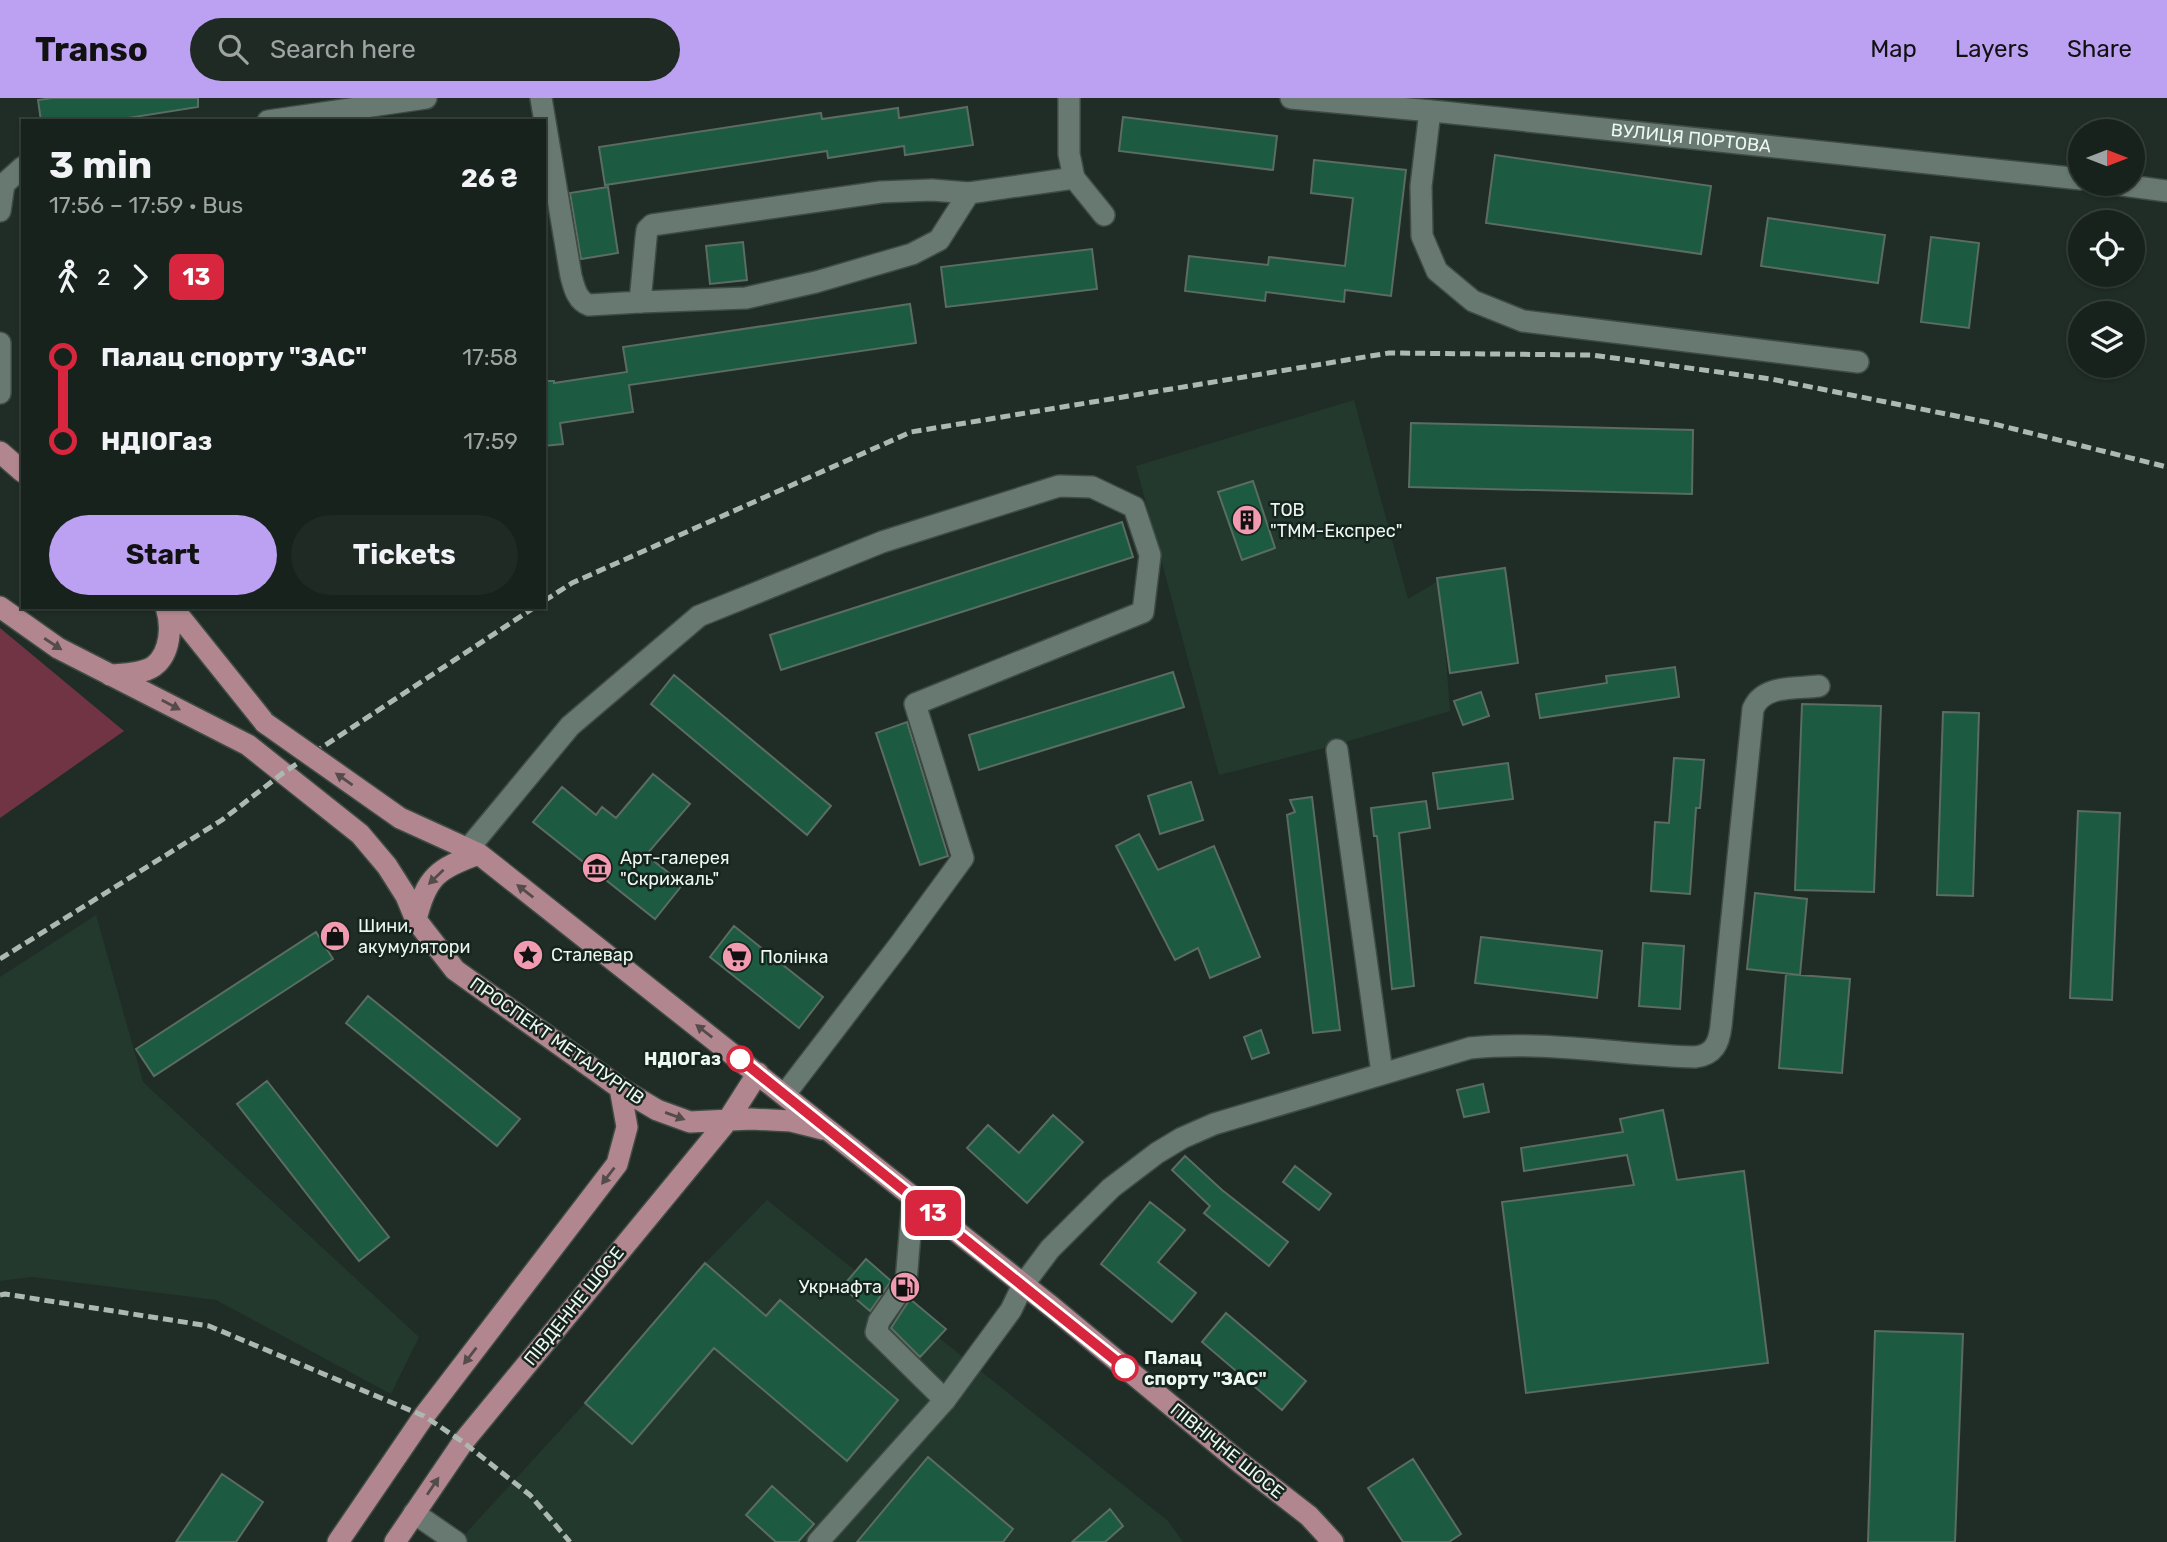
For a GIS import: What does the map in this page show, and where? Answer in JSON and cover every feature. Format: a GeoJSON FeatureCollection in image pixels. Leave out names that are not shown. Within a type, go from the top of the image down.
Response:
{"type":"FeatureCollection","features":[{"type":"Feature","properties":{"kind":"main road"},"geometry":{"type":"LineString","coordinates":[[0,452],[21,470]]}},
{"type":"Feature","properties":{"kind":"main road","name":"ПРОСПЕКТ МЕТАЛУРГІВ"},"geometry":{"type":"LineString","coordinates":[[0,607],[58,648],[248,745],[360,834],[374,849],[406,896],[416,920],[455,970],[620,1088],[657,1110],[690,1122],[751,1119],[791,1121],[830,1131]]}},
{"type":"Feature","properties":{"kind":"main road"},"geometry":{"type":"LineString","coordinates":[[110,675],[145,670],[155,665],[164,655],[169,628],[166,609]]}},
{"type":"Feature","properties":{"kind":"main road"},"geometry":{"type":"LineString","coordinates":[[174,609],[265,723],[400,818],[473,852],[758,1073]]}},
{"type":"Feature","properties":{"kind":"main road"},"geometry":{"type":"LineString","coordinates":[[416,920],[428,884],[453,863],[473,852]]}},
{"type":"Feature","properties":{"kind":"main road","name":"ПІВНІЧНЕ ШОСЕ"},"geometry":{"type":"LineString","coordinates":[[758,1073],[1309,1516],[1333,1542]]}},
{"type":"Feature","properties":{"kind":"main road","name":"ПІВДЕННЕ ШОСЕ"},"geometry":{"type":"LineString","coordinates":[[395,1542],[463,1442],[728,1120],[758,1073]]}},
{"type":"Feature","properties":{"kind":"main road"},"geometry":{"type":"LineString","coordinates":[[338,1542],[424,1416],[617,1164],[627,1127],[620,1088]]}},
{"type":"Feature","properties":{"kind":"street"},"geometry":{"type":"LineString","coordinates":[[282,119],[426,98]]}},
{"type":"Feature","properties":{"kind":"street"},"geometry":{"type":"LineString","coordinates":[[541,98],[545,119]]}},
{"type":"Feature","properties":{"kind":"street"},"geometry":{"type":"LineString","coordinates":[[1069,98],[1069,154],[1074,178],[1104,215]]}},
{"type":"Feature","properties":{"kind":"street","name":"ВУЛИЦЯ ПОРТОВА"},"geometry":{"type":"LineString","coordinates":[[1298,98],[2068,178]]}},
{"type":"Feature","properties":{"kind":"street"},"geometry":{"type":"LineString","coordinates":[[1430,111],[1421,186],[1422,236],[1437,271],[1473,301],[1524,321],[1858,362]]}},
{"type":"Feature","properties":{"kind":"street"},"geometry":{"type":"LineString","coordinates":[[546,128],[571,276],[583,303],[589,305],[746,298],[816,282],[912,254],[939,240],[969,193]]}},
{"type":"Feature","properties":{"kind":"street"},"geometry":{"type":"LineString","coordinates":[[640,302],[646,234],[652,225],[881,192],[932,190],[969,193],[1074,178]]}},
{"type":"Feature","properties":{"kind":"street"},"geometry":{"type":"LineString","coordinates":[[0,211],[14,186]]}},
{"type":"Feature","properties":{"kind":"street"},"geometry":{"type":"LineString","coordinates":[[2146,188],[2167,191]]}},
{"type":"Feature","properties":{"kind":"street"},"geometry":{"type":"LineString","coordinates":[[0,343],[0,393]]}},
{"type":"Feature","properties":{"kind":"street"},"geometry":{"type":"LineString","coordinates":[[473,852],[570,726],[699,616],[882,542],[1059,486],[1092,487],[1134,507],[1150,555],[1143,612],[915,704],[963,858],[785,1094]]}},
{"type":"Feature","properties":{"kind":"street"},"geometry":{"type":"LineString","coordinates":[[818,1542],[945,1400],[1011,1310],[1023,1285],[1050,1249],[1111,1188],[1174,1143],[1214,1124],[1470,1048],[1506,1044],[1684,1056],[1706,1056],[1711,1052],[1717,1045],[1721,1026],[1753,709],[1759,698],[1767,692],[1819,686]]}},
{"type":"Feature","properties":{"kind":"street"},"geometry":{"type":"LineString","coordinates":[[1338,750],[1382,1073]]}},
{"type":"Feature","properties":{"kind":"street"},"geometry":{"type":"LineString","coordinates":[[913,1197],[906,1282],[878,1321],[876,1332],[945,1400]]}},
{"type":"Feature","properties":{"kind":"street"},"geometry":{"type":"LineString","coordinates":[[414,1513],[456,1542]]}},
{"type":"Feature","properties":{"kind":"shaded area"},"geometry":{"type":"Polygon","coordinates":[[[1354,400],[1408,599],[1440,580],[1450,711],[1332,746],[1219,775],[1136,466],[1354,400]]]}},
{"type":"Feature","properties":{"kind":"shaded area"},"geometry":{"type":"Polygon","coordinates":[[[0,628],[124,731],[0,818],[0,628]]]}},
{"type":"Feature","properties":{"kind":"shaded area"},"geometry":{"type":"Polygon","coordinates":[[[96,915],[143,1082],[419,1337],[391,1394],[216,1300],[32,1277],[0,1281],[0,977],[96,915]]]}},
{"type":"Feature","properties":{"kind":"shaded area"},"geometry":{"type":"Polygon","coordinates":[[[767,1200],[1168,1521],[1183,1542],[458,1542],[585,1403],[705,1263],[767,1200]]]}},
{"type":"Feature","properties":{"kind":"building"},"geometry":{"type":"Polygon","coordinates":[[[198,98],[198,107],[122,119],[41,119],[38,100],[198,98]]]}},
{"type":"Feature","properties":{"kind":"building"},"geometry":{"type":"Polygon","coordinates":[[[967,107],[973,145],[905,155],[904,146],[828,158],[827,151],[605,185],[599,147],[821,113],[822,119],[898,108],[899,118],[967,107]]]}},
{"type":"Feature","properties":{"kind":"building"},"geometry":{"type":"Polygon","coordinates":[[[1123,117],[1277,136],[1273,170],[1119,151],[1123,117]]]}},
{"type":"Feature","properties":{"kind":"building"},"geometry":{"type":"Polygon","coordinates":[[[1495,155],[1711,186],[1701,254],[1486,223],[1495,155]]]}},
{"type":"Feature","properties":{"kind":"building"},"geometry":{"type":"Polygon","coordinates":[[[1314,160],[1406,170],[1391,296],[1345,290],[1344,302],[1266,292],[1265,301],[1185,291],[1189,256],[1268,265],[1269,257],[1345,266],[1353,198],[1311,193],[1314,160]]]}},
{"type":"Feature","properties":{"kind":"building"},"geometry":{"type":"Polygon","coordinates":[[[608,187],[618,253],[581,259],[570,193],[608,187]]]}},
{"type":"Feature","properties":{"kind":"building"},"geometry":{"type":"Polygon","coordinates":[[[1768,218],[1885,235],[1878,283],[1761,266],[1768,218]]]}},
{"type":"Feature","properties":{"kind":"building"},"geometry":{"type":"Polygon","coordinates":[[[1931,237],[1979,243],[1969,328],[1921,322],[1931,237]]]}},
{"type":"Feature","properties":{"kind":"building"},"geometry":{"type":"Polygon","coordinates":[[[743,242],[747,280],[710,284],[706,246],[743,242]]]}},
{"type":"Feature","properties":{"kind":"building"},"geometry":{"type":"Polygon","coordinates":[[[1092,249],[1097,289],[946,307],[941,267],[1092,249]]]}},
{"type":"Feature","properties":{"kind":"building"},"geometry":{"type":"Polygon","coordinates":[[[910,304],[916,343],[629,385],[633,412],[560,423],[563,444],[546,446],[546,381],[554,383],[627,372],[623,347],[910,304]]]}},
{"type":"Feature","properties":{"kind":"building"},"geometry":{"type":"Polygon","coordinates":[[[1411,423],[1693,430],[1692,494],[1409,487],[1411,423]]]}},
{"type":"Feature","properties":{"kind":"building","name":"ТОВ \"ТММ-Експрес\""},"geometry":{"type":"Polygon","coordinates":[[[1253,481],[1275,548],[1242,560],[1218,492],[1253,481]]]}},
{"type":"Feature","properties":{"kind":"building"},"geometry":{"type":"Polygon","coordinates":[[[1122,522],[1133,557],[781,670],[770,635],[1122,522]]]}},
{"type":"Feature","properties":{"kind":"building"},"geometry":{"type":"Polygon","coordinates":[[[1505,568],[1518,663],[1450,673],[1437,578],[1505,568]]]}},
{"type":"Feature","properties":{"kind":"building"},"geometry":{"type":"Polygon","coordinates":[[[1675,667],[1679,697],[1540,718],[1536,694],[1607,683],[1606,676],[1675,667]]]}},
{"type":"Feature","properties":{"kind":"building"},"geometry":{"type":"Polygon","coordinates":[[[1173,672],[1184,707],[979,770],[969,735],[1173,672]]]}},
{"type":"Feature","properties":{"kind":"building"},"geometry":{"type":"Polygon","coordinates":[[[674,675],[831,806],[807,835],[651,704],[674,675]]]}},
{"type":"Feature","properties":{"kind":"building"},"geometry":{"type":"Polygon","coordinates":[[[1481,692],[1489,716],[1463,725],[1454,701],[1481,692]]]}},
{"type":"Feature","properties":{"kind":"building"},"geometry":{"type":"Polygon","coordinates":[[[1802,704],[1881,706],[1874,892],[1795,890],[1802,704]]]}},
{"type":"Feature","properties":{"kind":"building"},"geometry":{"type":"Polygon","coordinates":[[[1943,712],[1979,713],[1973,896],[1937,895],[1943,712]]]}},
{"type":"Feature","properties":{"kind":"building"},"geometry":{"type":"Polygon","coordinates":[[[907,722],[948,856],[920,865],[876,733],[907,722]]]}},
{"type":"Feature","properties":{"kind":"building"},"geometry":{"type":"Polygon","coordinates":[[[1674,758],[1704,760],[1700,808],[1696,808],[1690,894],[1651,891],[1655,822],[1669,823],[1674,758]]]}},
{"type":"Feature","properties":{"kind":"building"},"geometry":{"type":"Polygon","coordinates":[[[1508,763],[1513,799],[1438,809],[1433,773],[1508,763]]]}},
{"type":"Feature","properties":{"kind":"building"},"geometry":{"type":"Polygon","coordinates":[[[653,774],[690,804],[646,855],[683,884],[655,919],[533,822],[562,787],[596,815],[602,807],[616,818],[653,774]]]}},
{"type":"Feature","properties":{"kind":"building"},"geometry":{"type":"Polygon","coordinates":[[[1191,782],[1203,820],[1160,834],[1148,796],[1191,782]]]}},
{"type":"Feature","properties":{"kind":"building"},"geometry":{"type":"Polygon","coordinates":[[[1312,797],[1340,1030],[1313,1033],[1287,815],[1295,812],[1290,800],[1312,797]]]}},
{"type":"Feature","properties":{"kind":"building"},"geometry":{"type":"Polygon","coordinates":[[[1426,801],[1430,828],[1399,833],[1414,986],[1392,989],[1377,836],[1374,836],[1371,808],[1426,801]]]}},
{"type":"Feature","properties":{"kind":"building"},"geometry":{"type":"Polygon","coordinates":[[[2078,811],[2120,813],[2112,1000],[2070,998],[2078,811]]]}},
{"type":"Feature","properties":{"kind":"building"},"geometry":{"type":"Polygon","coordinates":[[[1139,834],[1158,870],[1214,846],[1260,957],[1210,978],[1198,948],[1175,960],[1116,846],[1139,834]]]}},
{"type":"Feature","properties":{"kind":"building"},"geometry":{"type":"Polygon","coordinates":[[[1755,893],[1807,899],[1800,975],[1747,969],[1755,893]]]}},
{"type":"Feature","properties":{"kind":"building"},"geometry":{"type":"Polygon","coordinates":[[[734,926],[823,997],[799,1028],[710,957],[734,926]]]}},
{"type":"Feature","properties":{"kind":"building"},"geometry":{"type":"Polygon","coordinates":[[[316,932],[333,959],[154,1076],[136,1049],[316,932]]]}},
{"type":"Feature","properties":{"kind":"building"},"geometry":{"type":"Polygon","coordinates":[[[1481,937],[1602,951],[1597,998],[1475,983],[1481,937]]]}},
{"type":"Feature","properties":{"kind":"building"},"geometry":{"type":"Polygon","coordinates":[[[1643,943],[1684,946],[1680,1009],[1639,1006],[1643,943]]]}},
{"type":"Feature","properties":{"kind":"building"},"geometry":{"type":"Polygon","coordinates":[[[1786,974],[1850,979],[1842,1073],[1779,1068],[1786,974]]]}},
{"type":"Feature","properties":{"kind":"building"},"geometry":{"type":"Polygon","coordinates":[[[368,996],[520,1119],[497,1146],[346,1023],[368,996]]]}},
{"type":"Feature","properties":{"kind":"building"},"geometry":{"type":"Polygon","coordinates":[[[1261,1030],[1269,1053],[1252,1059],[1244,1037],[1261,1030]]]}},
{"type":"Feature","properties":{"kind":"building"},"geometry":{"type":"Polygon","coordinates":[[[267,1081],[389,1237],[359,1261],[237,1104],[267,1081]]]}},
{"type":"Feature","properties":{"kind":"building"},"geometry":{"type":"Polygon","coordinates":[[[1483,1084],[1489,1112],[1464,1117],[1457,1090],[1483,1084]]]}},
{"type":"Feature","properties":{"kind":"building"},"geometry":{"type":"Polygon","coordinates":[[[1663,1110],[1677,1180],[1744,1171],[1768,1363],[1526,1393],[1502,1202],[1634,1185],[1627,1155],[1524,1171],[1521,1148],[1623,1132],[1620,1119],[1663,1110]]]}},
{"type":"Feature","properties":{"kind":"building"},"geometry":{"type":"Polygon","coordinates":[[[1053,1115],[1083,1142],[1027,1203],[967,1148],[988,1125],[1019,1153],[1053,1115]]]}},
{"type":"Feature","properties":{"kind":"building"},"geometry":{"type":"Polygon","coordinates":[[[1185,1156],[1222,1190],[1288,1242],[1269,1266],[1204,1213],[1210,1206],[1172,1170],[1185,1156]]]}},
{"type":"Feature","properties":{"kind":"building"},"geometry":{"type":"Polygon","coordinates":[[[1295,1166],[1331,1194],[1319,1210],[1283,1182],[1295,1166]]]}},
{"type":"Feature","properties":{"kind":"building"},"geometry":{"type":"Polygon","coordinates":[[[1150,1202],[1185,1230],[1158,1262],[1196,1293],[1172,1322],[1101,1264],[1150,1202]]]}},
{"type":"Feature","properties":{"kind":"building"},"geometry":{"type":"Polygon","coordinates":[[[866,1259],[891,1281],[870,1311],[842,1287],[866,1259]]]}},
{"type":"Feature","properties":{"kind":"building"},"geometry":{"type":"Polygon","coordinates":[[[705,1263],[766,1316],[780,1300],[898,1400],[847,1461],[714,1348],[632,1444],[585,1403],[705,1263]]]}},
{"type":"Feature","properties":{"kind":"building"},"geometry":{"type":"Polygon","coordinates":[[[910,1299],[946,1329],[920,1357],[891,1328],[910,1299]]]}},
{"type":"Feature","properties":{"kind":"building"},"geometry":{"type":"Polygon","coordinates":[[[1226,1313],[1306,1381],[1282,1410],[1202,1342],[1226,1313]]]}},
{"type":"Feature","properties":{"kind":"building"},"geometry":{"type":"Polygon","coordinates":[[[1875,1331],[1963,1334],[1955,1542],[1868,1542],[1875,1331]]]}},
{"type":"Feature","properties":{"kind":"building"},"geometry":{"type":"Polygon","coordinates":[[[928,1457],[1013,1529],[1003,1542],[857,1542],[928,1457]]]}},
{"type":"Feature","properties":{"kind":"building"},"geometry":{"type":"Polygon","coordinates":[[[1413,1459],[1461,1534],[1449,1542],[1403,1542],[1368,1488],[1413,1459]]]}},
{"type":"Feature","properties":{"kind":"building"},"geometry":{"type":"Polygon","coordinates":[[[222,1474],[263,1502],[236,1542],[176,1542],[222,1474]]]}},
{"type":"Feature","properties":{"kind":"building"},"geometry":{"type":"Polygon","coordinates":[[[772,1486],[814,1524],[798,1542],[776,1542],[746,1515],[772,1486]]]}},
{"type":"Feature","properties":{"kind":"building"},"geometry":{"type":"Polygon","coordinates":[[[1110,1509],[1123,1526],[1105,1542],[1072,1542],[1110,1509]]]}},
{"type":"Feature","properties":{"kind":"railway"},"geometry":{"type":"LineString","coordinates":[[546,600],[572,583],[911,432],[1389,353],[1592,355],[1771,379],[1986,422],[2167,467]]}},
{"type":"Feature","properties":{"kind":"railway"},"geometry":{"type":"LineString","coordinates":[[0,959],[222,820],[283,773],[532,609]]}},
{"type":"Feature","properties":{"kind":"railway"},"geometry":{"type":"LineString","coordinates":[[0,1295],[209,1326],[424,1416],[463,1442],[530,1495],[570,1542]]}},
{"type":"Feature","properties":{"kind":"bus line","name":"13"},"geometry":{"type":"LineString","coordinates":[[740,1059],[1125,1368]]}},
{"type":"Feature","properties":{"kind":"place","name":"ТОВ \"ТММ-Експрес\""},"geometry":{"type":"Point","coordinates":[1247,520]}},
{"type":"Feature","properties":{"kind":"place","name":"Арт-галерея \"Скрижаль\""},"geometry":{"type":"Point","coordinates":[597,868]}},
{"type":"Feature","properties":{"kind":"place","name":"Шини, акумулятори"},"geometry":{"type":"Point","coordinates":[335,936]}},
{"type":"Feature","properties":{"kind":"place","name":"Сталевар"},"geometry":{"type":"Point","coordinates":[528,955]}},
{"type":"Feature","properties":{"kind":"place","name":"Полінка"},"geometry":{"type":"Point","coordinates":[737,957]}},
{"type":"Feature","properties":{"kind":"place","name":"НДІОГаз"},"geometry":{"type":"Point","coordinates":[740,1059]}},
{"type":"Feature","properties":{"kind":"place","name":"Укрнафта"},"geometry":{"type":"Point","coordinates":[905,1287]}},
{"type":"Feature","properties":{"kind":"place","name":"Палац спорту \"ЗАС\""},"geometry":{"type":"Point","coordinates":[1125,1368]}}]}
